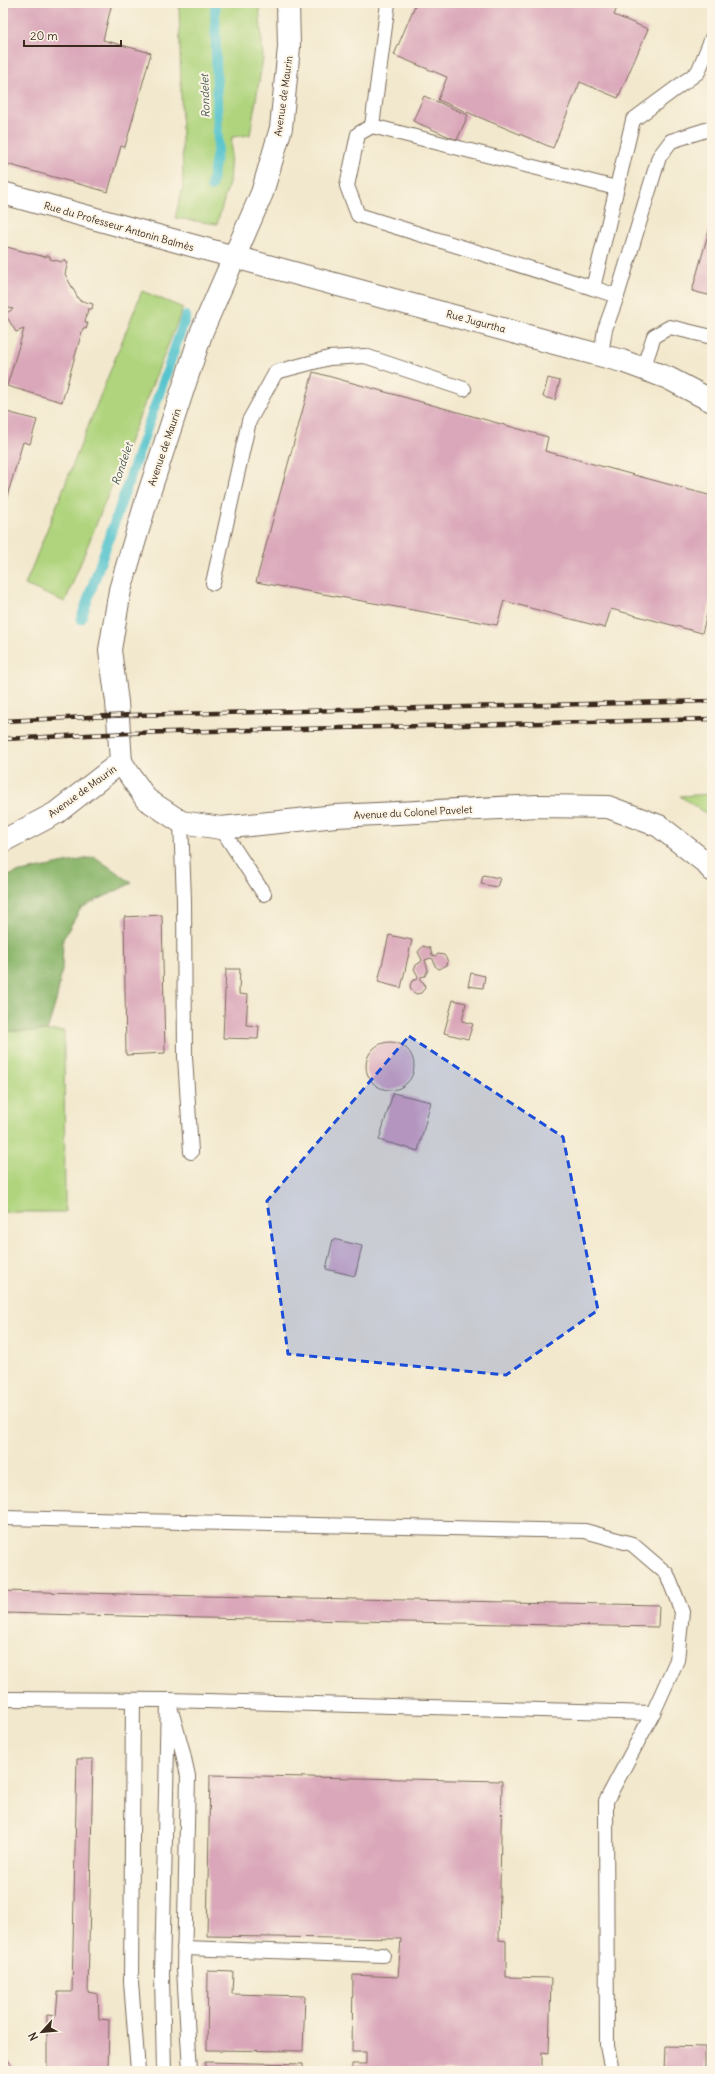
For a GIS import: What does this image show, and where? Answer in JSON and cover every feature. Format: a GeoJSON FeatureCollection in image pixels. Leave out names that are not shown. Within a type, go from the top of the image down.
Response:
{"type":"FeatureCollection","features":[{"type":"Feature","properties":{"kind":"street","name":"Avenue de Maurin"},"geometry":{"type":"LineString","coordinates":[[3,841],[56,812],[121,762],[117,702],[110,650],[120,590],[147,499],[202,331],[262,193],[281,128],[289,47],[288,3]]}},
{"type":"Feature","properties":{"kind":"street","name":"Rue du Professeur Antonin Balmès"},"geometry":{"type":"LineString","coordinates":[[3,194],[234,258]]}},
{"type":"Feature","properties":{"kind":"street","name":"Rue Jugurtha"},"geometry":{"type":"LineString","coordinates":[[234,258],[294,272],[601,355],[643,368],[668,378],[712,401]]}},
{"type":"Feature","properties":{"kind":"street","name":"Avenue du Colonel Pavelet"},"geometry":{"type":"LineString","coordinates":[[121,762],[146,799],[181,822],[221,828],[336,816],[538,806],[608,807],[659,826],[705,862],[712,870]]}},
{"type":"Feature","properties":{"kind":"lane"},"geometry":{"type":"LineString","coordinates":[[372,126],[388,3]]}},
{"type":"Feature","properties":{"kind":"lane"},"geometry":{"type":"LineString","coordinates":[[593,288],[633,120],[698,72],[712,38]]}},
{"type":"Feature","properties":{"kind":"lane"},"geometry":{"type":"LineString","coordinates":[[616,188],[372,126],[358,134],[347,186],[358,215],[617,296]]}},
{"type":"Feature","properties":{"kind":"lane"},"geometry":{"type":"LineString","coordinates":[[601,355],[605,329],[617,296],[659,157],[671,141],[712,128]]}},
{"type":"Feature","properties":{"kind":"lane"},"geometry":{"type":"LineString","coordinates":[[643,368],[654,336],[670,327],[712,337]]}},
{"type":"Feature","properties":{"kind":"lane"},"geometry":{"type":"LineString","coordinates":[[213,583],[249,421],[276,372],[329,358],[365,356],[464,389]]}},
{"type":"Feature","properties":{"kind":"lane"},"geometry":{"type":"LineString","coordinates":[[181,822],[184,900],[185,1057],[191,1152]]}},
{"type":"Feature","properties":{"kind":"lane"},"geometry":{"type":"LineString","coordinates":[[221,828],[264,894]]}},
{"type":"Feature","properties":{"kind":"lane"},"geometry":{"type":"LineString","coordinates":[[3,1518],[585,1531],[632,1544],[666,1574],[682,1612],[677,1660],[653,1713],[606,1801],[607,2046],[612,2071]]}},
{"type":"Feature","properties":{"kind":"lane"},"geometry":{"type":"LineString","coordinates":[[3,1700],[168,1700],[653,1713]]}},
{"type":"Feature","properties":{"kind":"lane"},"geometry":{"type":"LineString","coordinates":[[133,1700],[131,1982],[138,2071]]}},
{"type":"Feature","properties":{"kind":"lane"},"geometry":{"type":"LineString","coordinates":[[168,1700],[188,1776],[184,1948],[190,2071]]}},
{"type":"Feature","properties":{"kind":"lane"},"geometry":{"type":"LineString","coordinates":[[164,2071],[162,1975],[168,1700]]}},
{"type":"Feature","properties":{"kind":"lane"},"geometry":{"type":"LineString","coordinates":[[184,1948],[383,1955]]}},
{"type":"Feature","properties":{"kind":"highlighted area"},"geometry":{"type":"Polygon","coordinates":[[[409,1036],[563,1137],[598,1310],[506,1375],[288,1354],[267,1201],[409,1036]]]}},
{"type":"Feature","properties":{"kind":"green space"},"geometry":{"type":"Polygon","coordinates":[[[179,3],[259,3],[263,58],[250,135],[232,137],[229,183],[217,224],[175,218],[183,186],[179,3]]]}},
{"type":"Feature","properties":{"kind":"green space"},"geometry":{"type":"Polygon","coordinates":[[[142,291],[183,308],[65,602],[25,585],[142,291]]]}},
{"type":"Feature","properties":{"kind":"green space"},"geometry":{"type":"Polygon","coordinates":[[[712,794],[712,818],[680,796],[712,794]]]}},
{"type":"Feature","properties":{"kind":"green space"},"geometry":{"type":"Polygon","coordinates":[[[95,857],[132,883],[81,908],[63,939],[62,969],[57,998],[47,1031],[3,1031],[3,904],[5,898],[3,899],[3,878],[16,873],[95,857]]]}},
{"type":"Feature","properties":{"kind":"green space"},"geometry":{"type":"Polygon","coordinates":[[[3,1031],[64,1031],[65,1212],[3,1212],[3,1031]]]}},
{"type":"Feature","properties":{"kind":"building"},"geometry":{"type":"Polygon","coordinates":[[[3,3],[112,3],[103,40],[151,53],[125,147],[121,146],[108,192],[3,163],[3,3]]]}},
{"type":"Feature","properties":{"kind":"building"},"geometry":{"type":"Polygon","coordinates":[[[416,3],[619,3],[614,15],[648,29],[618,98],[580,82],[553,148],[438,100],[447,77],[394,55],[416,3]]]}},
{"type":"Feature","properties":{"kind":"building"},"geometry":{"type":"Polygon","coordinates":[[[424,96],[468,115],[457,140],[413,121],[424,96]]]}},
{"type":"Feature","properties":{"kind":"building"},"geometry":{"type":"Polygon","coordinates":[[[712,220],[712,296],[692,291],[712,220]]]}},
{"type":"Feature","properties":{"kind":"building"},"geometry":{"type":"Polygon","coordinates":[[[3,246],[45,257],[50,256],[50,259],[68,262],[65,274],[79,300],[93,304],[92,309],[88,309],[85,322],[88,323],[86,329],[83,328],[62,402],[7,386],[24,329],[16,332],[5,314],[13,309],[3,306],[3,246]]]}},
{"type":"Feature","properties":{"kind":"building"},"geometry":{"type":"Polygon","coordinates":[[[313,372],[548,437],[545,451],[712,496],[712,596],[702,633],[611,609],[605,628],[504,601],[497,625],[256,582],[313,372]]]}},
{"type":"Feature","properties":{"kind":"building"},"geometry":{"type":"Polygon","coordinates":[[[548,378],[560,381],[555,400],[543,397],[548,378]]]}},
{"type":"Feature","properties":{"kind":"building"},"geometry":{"type":"Polygon","coordinates":[[[3,411],[37,420],[30,444],[23,442],[3,510],[3,411]]]}},
{"type":"Feature","properties":{"kind":"building"},"geometry":{"type":"Polygon","coordinates":[[[483,875],[500,878],[497,887],[481,884],[483,875]]]}},
{"type":"Feature","properties":{"kind":"building"},"geometry":{"type":"Polygon","coordinates":[[[162,915],[165,1053],[126,1055],[124,917],[162,915]]]}},
{"type":"Feature","properties":{"kind":"building"},"geometry":{"type":"Polygon","coordinates":[[[389,935],[412,940],[401,988],[378,982],[389,935]]]}},
{"type":"Feature","properties":{"kind":"building"},"geometry":{"type":"Polygon","coordinates":[[[423,946],[430,948],[432,955],[444,955],[448,961],[447,965],[439,969],[435,966],[433,959],[431,958],[425,960],[428,970],[425,976],[421,977],[420,980],[424,983],[425,988],[421,993],[416,994],[411,990],[410,985],[412,981],[417,979],[418,976],[414,969],[422,960],[418,952],[423,946]]]}},
{"type":"Feature","properties":{"kind":"building"},"geometry":{"type":"Polygon","coordinates":[[[226,969],[240,969],[239,994],[248,995],[246,1025],[259,1026],[258,1039],[223,1038],[226,969]]]}},
{"type":"Feature","properties":{"kind":"building"},"geometry":{"type":"Polygon","coordinates":[[[471,973],[485,976],[483,988],[468,986],[471,973]]]}},
{"type":"Feature","properties":{"kind":"building"},"geometry":{"type":"Polygon","coordinates":[[[453,1000],[466,1003],[462,1021],[473,1024],[468,1039],[444,1033],[453,1000]]]}},
{"type":"Feature","properties":{"kind":"building"},"geometry":{"type":"Polygon","coordinates":[[[390,1042],[399,1044],[407,1049],[412,1057],[414,1066],[412,1075],[407,1083],[399,1088],[390,1090],[381,1088],[373,1083],[368,1075],[366,1066],[368,1057],[373,1049],[381,1044],[390,1042]]]}},
{"type":"Feature","properties":{"kind":"building"},"geometry":{"type":"Polygon","coordinates":[[[393,1093],[431,1102],[418,1151],[379,1140],[393,1093]]]}},
{"type":"Feature","properties":{"kind":"building"},"geometry":{"type":"Polygon","coordinates":[[[333,1239],[362,1246],[355,1276],[326,1269],[333,1239]]]}},
{"type":"Feature","properties":{"kind":"building"},"geometry":{"type":"Polygon","coordinates":[[[3,1591],[659,1605],[658,1627],[203,1618],[3,1613],[3,1591]]]}},
{"type":"Feature","properties":{"kind":"building"},"geometry":{"type":"Polygon","coordinates":[[[77,1759],[93,1759],[88,1992],[98,1994],[99,2019],[109,2020],[108,2071],[47,2071],[47,2015],[56,2016],[58,1992],[72,1992],[77,1759]]]}},
{"type":"Feature","properties":{"kind":"building"},"geometry":{"type":"Polygon","coordinates":[[[210,1775],[502,1781],[499,1940],[506,1941],[506,1977],[551,1978],[549,2053],[542,2052],[542,2071],[352,2071],[352,2064],[366,2064],[366,2052],[352,2052],[353,1975],[398,1977],[401,1939],[207,1936],[210,1775]]]}},
{"type":"Feature","properties":{"kind":"building"},"geometry":{"type":"Polygon","coordinates":[[[208,1971],[233,1972],[232,1994],[305,1996],[303,2051],[207,2050],[208,1971]]]}},
{"type":"Feature","properties":{"kind":"building"},"geometry":{"type":"Polygon","coordinates":[[[665,2046],[705,2047],[705,2071],[664,2071],[665,2046]]]}},
{"type":"Feature","properties":{"kind":"building"},"geometry":{"type":"Polygon","coordinates":[[[3,2054],[17,2071],[3,2071],[3,2054]]]}},
{"type":"Feature","properties":{"kind":"building"},"geometry":{"type":"Polygon","coordinates":[[[205,2062],[303,2064],[303,2071],[205,2071],[205,2062]]]}},
{"type":"Feature","properties":{"kind":"waterway","name":"Rondelet"},"geometry":{"type":"LineString","coordinates":[[211,187],[218,146],[215,3]]}},
{"type":"Feature","properties":{"kind":"waterway","name":"Rondelet"},"geometry":{"type":"LineString","coordinates":[[81,619],[186,316]]}},
{"type":"Feature","properties":{"kind":"railway"},"geometry":{"type":"LineString","coordinates":[[3,721],[132,715],[712,701]]}},
{"type":"Feature","properties":{"kind":"railway"},"geometry":{"type":"LineString","coordinates":[[3,739],[130,733],[712,719]]}}]}
